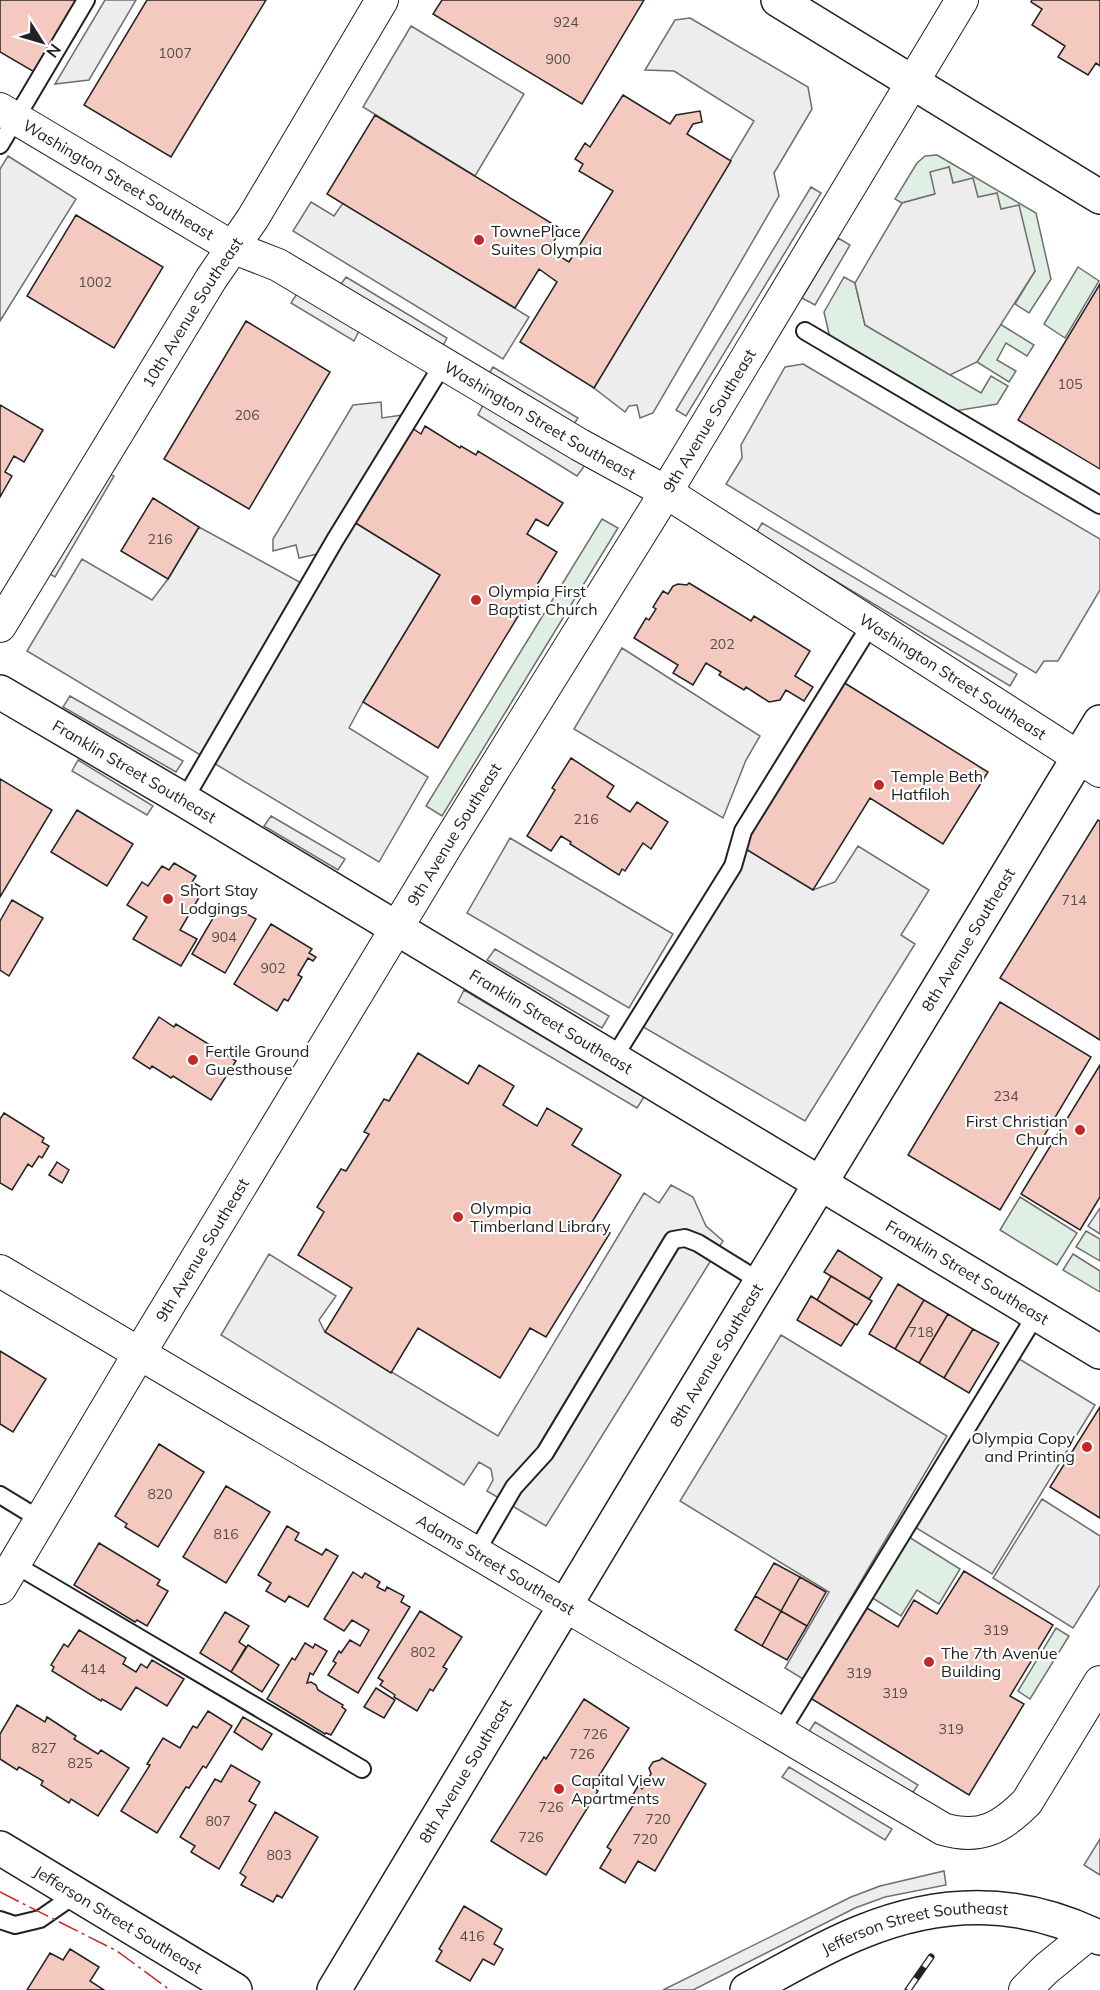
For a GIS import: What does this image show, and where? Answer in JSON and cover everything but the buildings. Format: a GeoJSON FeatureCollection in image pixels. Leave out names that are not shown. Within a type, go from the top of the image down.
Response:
{"type":"FeatureCollection","features":[{"type":"Feature","properties":{"kind":"street","name":"10th Avenue Southeast"},"geometry":{"type":"LineString","coordinates":[[0,626],[232,247],[253,218],[382,0]]}},
{"type":"Feature","properties":{"kind":"street"},"geometry":{"type":"LineString","coordinates":[[778,0],[1100,197]]}},
{"type":"Feature","properties":{"kind":"street","name":"9th Avenue Southeast"},"geometry":{"type":"LineString","coordinates":[[7,1576],[397,928],[666,492],[962,0]]}},
{"type":"Feature","properties":{"kind":"street","name":"Washington Street Southeast"},"geometry":{"type":"LineString","coordinates":[[8,114],[232,247],[278,265],[580,446],[666,492],[1089,764]]}},
{"type":"Feature","properties":{"kind":"street","name":"Franklin Street Southeast"},"geometry":{"type":"LineString","coordinates":[[0,692],[184,800],[1100,1352]]}},
{"type":"Feature","properties":{"kind":"street","name":"8th Avenue Southeast"},"geometry":{"type":"LineString","coordinates":[[334,1990],[564,1604],[821,1183],[1089,764],[1100,722]]}},
{"type":"Feature","properties":{"kind":"street","name":"Adams Street Southeast"},"geometry":{"type":"LineString","coordinates":[[0,1270],[944,1829],[960,1834],[979,1833],[998,1827],[1009,1820],[1027,1802],[1100,1683]]}},
{"type":"Feature","properties":{"kind":"street","name":"Jefferson Street Southeast"},"geometry":{"type":"LineString","coordinates":[[0,1848],[235,1990]]}},
{"type":"Feature","properties":{"kind":"street","name":"Jefferson Street Southeast"},"geometry":{"type":"LineString","coordinates":[[747,1990],[860,1932],[905,1916],[943,1909],[968,1907],[1022,1911],[1047,1916],[1095,1935]]}},
{"type":"Feature","properties":{"kind":"street"},"geometry":{"type":"LineString","coordinates":[[1025,1990],[1046,1969],[1095,1935]]}},
{"type":"Feature","properties":{"kind":"lane"},"geometry":{"type":"LineString","coordinates":[[0,145],[8,114],[86,0]]}},
{"type":"Feature","properties":{"kind":"lane"},"geometry":{"type":"LineString","coordinates":[[805,331],[1100,505]]}},
{"type":"Feature","properties":{"kind":"lane"},"geometry":{"type":"LineString","coordinates":[[184,800],[329,549],[443,364]]}},
{"type":"Feature","properties":{"kind":"lane"},"geometry":{"type":"LineString","coordinates":[[613,1059],[733,866],[743,831],[871,624]]}},
{"type":"Feature","properties":{"kind":"lane"},"geometry":{"type":"LineString","coordinates":[[476,1552],[514,1487],[545,1453],[673,1240],[685,1238],[698,1243],[761,1282]]}},
{"type":"Feature","properties":{"kind":"lane"},"geometry":{"type":"LineString","coordinates":[[780,1733],[1037,1313]]}},
{"type":"Feature","properties":{"kind":"lane"},"geometry":{"type":"LineString","coordinates":[[0,1495],[41,1520]]}},
{"type":"Feature","properties":{"kind":"lane"},"geometry":{"type":"LineString","coordinates":[[7,1576],[362,1769]]}},
{"type":"Feature","properties":{"kind":"lane"},"geometry":{"type":"LineString","coordinates":[[0,1920],[15,1924],[40,1919],[76,1894]]}},
{"type":"Feature","properties":{"kind":"green space"},"geometry":{"type":"Polygon","coordinates":[[[937,155],[1036,213],[1051,279],[1029,313],[1015,304],[1035,271],[1001,209],[953,183],[949,167],[935,194],[902,203],[895,199],[917,163],[925,156],[937,155]]]}},
{"type":"Feature","properties":{"kind":"green space"},"geometry":{"type":"Polygon","coordinates":[[[1078,267],[1099,281],[1065,338],[1044,324],[1078,267]]]}},
{"type":"Feature","properties":{"kind":"green space"},"geometry":{"type":"Polygon","coordinates":[[[844,277],[855,283],[865,325],[981,393],[991,376],[1008,386],[997,404],[955,411],[830,338],[824,312],[844,277]]]}},
{"type":"Feature","properties":{"kind":"green space"},"geometry":{"type":"Polygon","coordinates":[[[1000,324],[1034,345],[1027,356],[1006,343],[997,360],[1016,371],[1009,382],[977,362],[1000,324]]]}},
{"type":"Feature","properties":{"kind":"green space"},"geometry":{"type":"Polygon","coordinates":[[[602,519],[618,528],[442,816],[426,806],[602,519]]]}},
{"type":"Feature","properties":{"kind":"green space"},"geometry":{"type":"Polygon","coordinates":[[[1020,1197],[1077,1233],[1057,1265],[1000,1230],[1020,1197]]]}},
{"type":"Feature","properties":{"kind":"green space"},"geometry":{"type":"Polygon","coordinates":[[[1086,1231],[1100,1239],[1100,1261],[1076,1247],[1086,1231]]]}},
{"type":"Feature","properties":{"kind":"green space"},"geometry":{"type":"Polygon","coordinates":[[[1073,1254],[1100,1271],[1100,1292],[1063,1270],[1073,1254]]]}},
{"type":"Feature","properties":{"kind":"green space"},"geometry":{"type":"Polygon","coordinates":[[[909,1537],[960,1569],[939,1604],[917,1590],[901,1616],[871,1597],[909,1537]]]}},
{"type":"Feature","properties":{"kind":"green space"},"geometry":{"type":"Polygon","coordinates":[[[1056,1628],[1069,1636],[1030,1699],[1018,1691],[1056,1628]]]}},
{"type":"Feature","properties":{"kind":"shaded area"},"geometry":{"type":"Polygon","coordinates":[[[105,0],[136,0],[89,80],[55,84],[105,0]]]}},
{"type":"Feature","properties":{"kind":"shaded area"},"geometry":{"type":"Polygon","coordinates":[[[690,18],[808,87],[812,109],[774,173],[779,196],[653,413],[640,418],[637,405],[629,406],[625,412],[594,388],[754,121],[674,71],[645,70],[675,20],[690,18]]]}},
{"type":"Feature","properties":{"kind":"shaded area"},"geometry":{"type":"Polygon","coordinates":[[[411,26],[524,94],[475,176],[363,107],[411,26]]]}},
{"type":"Feature","properties":{"kind":"shaded area"},"geometry":{"type":"Polygon","coordinates":[[[8,156],[76,199],[0,321],[0,169],[8,156]]]}},
{"type":"Feature","properties":{"kind":"shaded area"},"geometry":{"type":"Polygon","coordinates":[[[949,167],[953,183],[973,178],[978,197],[997,193],[1001,209],[1019,205],[1035,271],[977,362],[950,375],[865,325],[855,283],[902,203],[935,194],[930,172],[949,167]]]}},
{"type":"Feature","properties":{"kind":"shaded area"},"geometry":{"type":"Polygon","coordinates":[[[811,187],[821,193],[686,416],[676,410],[811,187]]]}},
{"type":"Feature","properties":{"kind":"shaded area"},"geometry":{"type":"Polygon","coordinates":[[[311,202],[334,216],[343,203],[529,317],[503,359],[293,231],[311,202]]]}},
{"type":"Feature","properties":{"kind":"shaded area"},"geometry":{"type":"Polygon","coordinates":[[[838,238],[850,245],[815,305],[802,298],[838,238]]]}},
{"type":"Feature","properties":{"kind":"shaded area"},"geometry":{"type":"Polygon","coordinates":[[[346,277],[447,338],[441,349],[339,287],[346,277]]]}},
{"type":"Feature","properties":{"kind":"shaded area"},"geometry":{"type":"Polygon","coordinates":[[[298,292],[360,329],[354,341],[291,303],[298,292]]]}},
{"type":"Feature","properties":{"kind":"shaded area"},"geometry":{"type":"Polygon","coordinates":[[[803,364],[1100,539],[1100,590],[1058,661],[1044,661],[1036,673],[726,484],[742,458],[741,445],[785,367],[803,364]]]}},
{"type":"Feature","properties":{"kind":"shaded area"},"geometry":{"type":"Polygon","coordinates":[[[493,367],[578,418],[572,427],[488,375],[493,367]]]}},
{"type":"Feature","properties":{"kind":"shaded area"},"geometry":{"type":"Polygon","coordinates":[[[381,402],[382,418],[409,414],[322,553],[299,558],[296,545],[273,551],[273,539],[353,405],[381,402]]]}},
{"type":"Feature","properties":{"kind":"shaded area"},"geometry":{"type":"Polygon","coordinates":[[[483,405],[585,465],[577,476],[478,415],[483,405]]]}},
{"type":"Feature","properties":{"kind":"shaded area"},"geometry":{"type":"Polygon","coordinates":[[[104,472],[114,476],[55,577],[45,571],[104,472]]]}},
{"type":"Feature","properties":{"kind":"shaded area"},"geometry":{"type":"Polygon","coordinates":[[[354,522],[440,575],[349,728],[428,777],[379,862],[27,651],[82,559],[152,600],[168,579],[199,527],[314,590],[354,522]]]}},
{"type":"Feature","properties":{"kind":"shaded area"},"geometry":{"type":"Polygon","coordinates":[[[762,523],[1017,674],[1010,686],[756,533],[762,523]]]}},
{"type":"Feature","properties":{"kind":"shaded area"},"geometry":{"type":"Polygon","coordinates":[[[622,648],[760,736],[746,760],[723,818],[574,729],[622,648]]]}},
{"type":"Feature","properties":{"kind":"shaded area"},"geometry":{"type":"Polygon","coordinates":[[[70,696],[183,761],[176,772],[63,707],[70,696]]]}},
{"type":"Feature","properties":{"kind":"shaded area"},"geometry":{"type":"Polygon","coordinates":[[[78,760],[153,806],[147,815],[72,771],[78,760]]]}},
{"type":"Feature","properties":{"kind":"shaded area"},"geometry":{"type":"Polygon","coordinates":[[[271,816],[345,859],[338,870],[264,826],[271,816]]]}},
{"type":"Feature","properties":{"kind":"shaded area"},"geometry":{"type":"Polygon","coordinates":[[[510,838],[673,934],[629,1008],[467,913],[510,838]]]}},
{"type":"Feature","properties":{"kind":"shaded area"},"geometry":{"type":"Polygon","coordinates":[[[741,846],[813,890],[835,882],[858,846],[929,890],[901,935],[915,944],[805,1121],[633,1021],[741,846]]]}},
{"type":"Feature","properties":{"kind":"shaded area"},"geometry":{"type":"Polygon","coordinates":[[[495,949],[609,1016],[602,1028],[487,960],[495,949]]]}},
{"type":"Feature","properties":{"kind":"shaded area"},"geometry":{"type":"Polygon","coordinates":[[[464,990],[644,1097],[637,1108],[458,1002],[464,990]]]}},
{"type":"Feature","properties":{"kind":"shaded area"},"geometry":{"type":"Polygon","coordinates":[[[671,1185],[693,1197],[706,1226],[723,1241],[546,1526],[487,1491],[493,1480],[491,1469],[479,1462],[464,1485],[221,1335],[269,1254],[336,1296],[319,1320],[325,1332],[498,1436],[644,1193],[659,1203],[671,1185]]]}},
{"type":"Feature","properties":{"kind":"shaded area"},"geometry":{"type":"Polygon","coordinates":[[[1100,1208],[1100,1234],[1088,1226],[1100,1208]]]}},
{"type":"Feature","properties":{"kind":"shaded area"},"geometry":{"type":"Polygon","coordinates":[[[781,1335],[947,1436],[803,1679],[785,1668],[829,1592],[680,1501],[781,1335]]]}},
{"type":"Feature","properties":{"kind":"shaded area"},"geometry":{"type":"Polygon","coordinates":[[[1016,1357],[1095,1405],[992,1574],[913,1526],[1016,1357]]]}},
{"type":"Feature","properties":{"kind":"shaded area"},"geometry":{"type":"Polygon","coordinates":[[[1042,1499],[1100,1536],[1100,1585],[1073,1628],[993,1578],[1042,1499]]]}},
{"type":"Feature","properties":{"kind":"shaded area"},"geometry":{"type":"Polygon","coordinates":[[[815,1722],[918,1785],[911,1795],[808,1733],[815,1722]]]}},
{"type":"Feature","properties":{"kind":"shaded area"},"geometry":{"type":"Polygon","coordinates":[[[789,1767],[892,1829],[885,1840],[782,1777],[789,1767]]]}},
{"type":"Feature","properties":{"kind":"shaded area"},"geometry":{"type":"Polygon","coordinates":[[[1100,1839],[1100,1875],[1084,1865],[1100,1839]]]}},
{"type":"Feature","properties":{"kind":"shaded area"},"geometry":{"type":"Polygon","coordinates":[[[944,1871],[946,1885],[885,1897],[855,1908],[693,1990],[663,1990],[851,1897],[880,1886],[944,1871]]]}},
{"type":"Feature","properties":{"kind":"railway"},"geometry":{"type":"LineString","coordinates":[[908,1990],[931,1957]]}},
{"type":"Feature","properties":{"kind":"power"},"geometry":{"type":"LineString","coordinates":[[0,1892],[117,1951],[170,1990]]}},
{"type":"Feature","properties":{"kind":"place","name":"TownePlace Suites Olympia"},"geometry":{"type":"Point","coordinates":[479,240]}},
{"type":"Feature","properties":{"kind":"place","name":"Olympia First Baptist Church"},"geometry":{"type":"Point","coordinates":[476,600]}},
{"type":"Feature","properties":{"kind":"place","name":"Temple Beth Hatfiloh"},"geometry":{"type":"Point","coordinates":[879,785]}},
{"type":"Feature","properties":{"kind":"place","name":"Short Stay Lodgings"},"geometry":{"type":"Point","coordinates":[168,899]}},
{"type":"Feature","properties":{"kind":"place","name":"Fertile Ground Guesthouse"},"geometry":{"type":"Point","coordinates":[193,1060]}},
{"type":"Feature","properties":{"kind":"place","name":"First Christian Church"},"geometry":{"type":"Point","coordinates":[1080,1130]}},
{"type":"Feature","properties":{"kind":"place","name":"Olympia Timberland Library"},"geometry":{"type":"Point","coordinates":[458,1217]}},
{"type":"Feature","properties":{"kind":"place","name":"Olympia Copy and Printing"},"geometry":{"type":"Point","coordinates":[1087,1447]}},
{"type":"Feature","properties":{"kind":"place","name":"The 7th Avenue Building"},"geometry":{"type":"Point","coordinates":[929,1662]}},
{"type":"Feature","properties":{"kind":"place","name":"Capital View Apartments"},"geometry":{"type":"Point","coordinates":[559,1789]}}]}
